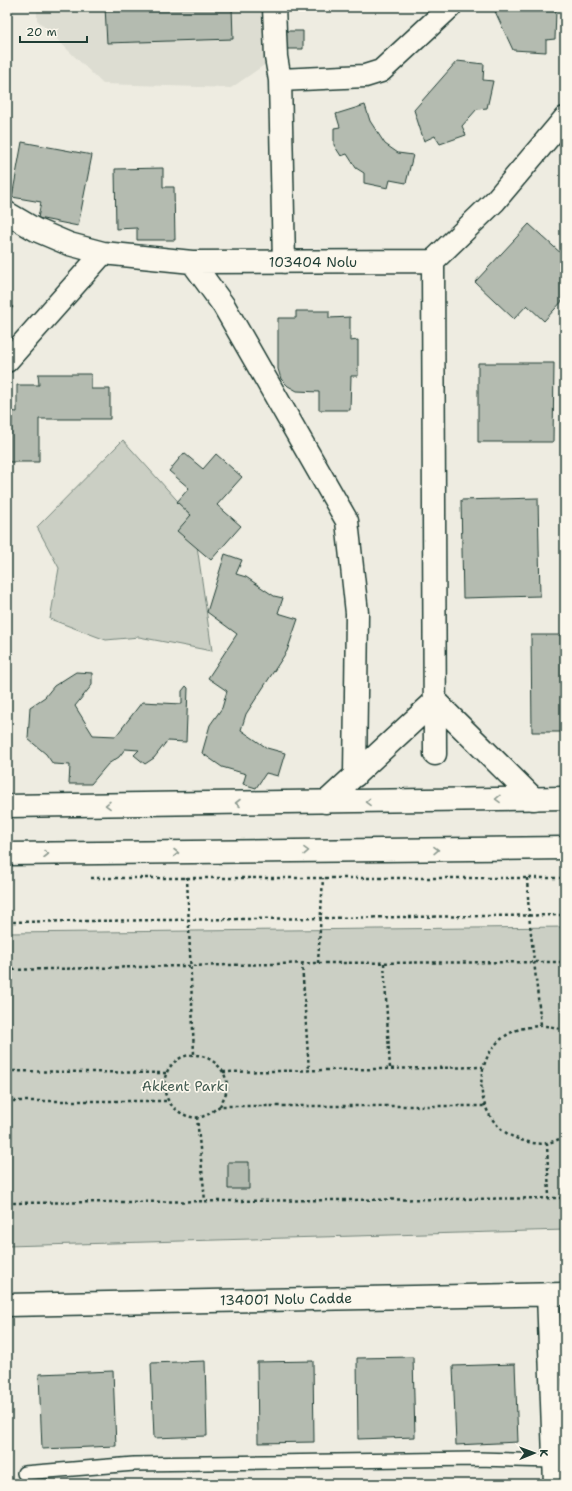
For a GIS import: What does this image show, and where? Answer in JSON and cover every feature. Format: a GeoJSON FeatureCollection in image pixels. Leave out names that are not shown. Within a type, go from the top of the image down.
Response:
{"type":"FeatureCollection","features":[{"type":"Feature","properties":{"kind":"street"},"geometry":{"type":"LineString","coordinates":[[274,7],[276,57],[280,80],[284,262]]}},
{"type":"Feature","properties":{"kind":"street"},"geometry":{"type":"LineString","coordinates":[[280,80],[365,76],[381,71],[450,7]]}},
{"type":"Feature","properties":{"kind":"street"},"geometry":{"type":"LineString","coordinates":[[435,754],[436,701],[433,262],[495,201],[565,118]]}},
{"type":"Feature","properties":{"kind":"street","name":"103404 Nolu"},"geometry":{"type":"LineString","coordinates":[[7,214],[36,230],[69,244],[103,253],[192,262],[433,262]]}},
{"type":"Feature","properties":{"kind":"street"},"geometry":{"type":"LineString","coordinates":[[7,362],[103,253]]}},
{"type":"Feature","properties":{"kind":"street"},"geometry":{"type":"LineString","coordinates":[[192,262],[224,306],[347,521],[357,613],[355,776]]}},
{"type":"Feature","properties":{"kind":"street"},"geometry":{"type":"LineString","coordinates":[[326,802],[436,701]]}},
{"type":"Feature","properties":{"kind":"street"},"geometry":{"type":"LineString","coordinates":[[436,701],[534,798]]}},
{"type":"Feature","properties":{"kind":"street"},"geometry":{"type":"LineString","coordinates":[[7,806],[565,798]]}},
{"type":"Feature","properties":{"kind":"street"},"geometry":{"type":"LineString","coordinates":[[7,854],[565,848]]}},
{"type":"Feature","properties":{"kind":"street"},"geometry":{"type":"LineString","coordinates":[[555,1484],[554,1461],[557,1294]]}},
{"type":"Feature","properties":{"kind":"street","name":"134001 Nolu Cadde"},"geometry":{"type":"LineString","coordinates":[[7,1305],[557,1294]]}},
{"type":"Feature","properties":{"kind":"lane"},"geometry":{"type":"LineString","coordinates":[[24,1473],[134,1464],[477,1459],[554,1461]]}},
{"type":"Feature","properties":{"kind":"path"},"geometry":{"type":"LineString","coordinates":[[190,853],[187,878],[192,966],[194,1054]]}},
{"type":"Feature","properties":{"kind":"path"},"geometry":{"type":"LineString","coordinates":[[85,878],[565,878]]}},
{"type":"Feature","properties":{"kind":"path"},"geometry":{"type":"LineString","coordinates":[[318,963],[322,918],[323,878]]}},
{"type":"Feature","properties":{"kind":"path"},"geometry":{"type":"LineString","coordinates":[[527,878],[529,915],[541,1025]]}},
{"type":"Feature","properties":{"kind":"path"},"geometry":{"type":"LineString","coordinates":[[7,922],[565,915]]}},
{"type":"Feature","properties":{"kind":"path"},"geometry":{"type":"LineString","coordinates":[[7,970],[302,963],[565,962]]}},
{"type":"Feature","properties":{"kind":"path"},"geometry":{"type":"LineString","coordinates":[[302,963],[309,1070]]}},
{"type":"Feature","properties":{"kind":"path"},"geometry":{"type":"LineString","coordinates":[[384,963],[390,1069]]}},
{"type":"Feature","properties":{"kind":"path"},"geometry":{"type":"LineString","coordinates":[[565,1032],[560,1029],[541,1025],[522,1028],[505,1036],[491,1050],[483,1068],[480,1087],[484,1106],[494,1123],[509,1135],[527,1142],[547,1143],[565,1137]]}},
{"type":"Feature","properties":{"kind":"path"},"geometry":{"type":"LineString","coordinates":[[220,1106],[227,1090],[224,1072],[212,1058],[194,1054],[177,1059],[166,1073],[163,1091],[171,1107],[186,1117],[204,1116],[220,1106],[484,1106]]}},
{"type":"Feature","properties":{"kind":"path"},"geometry":{"type":"LineString","coordinates":[[224,1072],[483,1068]]}},
{"type":"Feature","properties":{"kind":"path"},"geometry":{"type":"LineString","coordinates":[[7,1071],[166,1073]]}},
{"type":"Feature","properties":{"kind":"path"},"geometry":{"type":"LineString","coordinates":[[7,1101],[168,1100]]}},
{"type":"Feature","properties":{"kind":"path"},"geometry":{"type":"LineString","coordinates":[[197,1116],[205,1201]]}},
{"type":"Feature","properties":{"kind":"path"},"geometry":{"type":"LineString","coordinates":[[547,1143],[549,1198]]}},
{"type":"Feature","properties":{"kind":"path"},"geometry":{"type":"LineString","coordinates":[[7,1203],[565,1198]]}},
{"type":"Feature","properties":{"kind":"shaded area"},"geometry":{"type":"Polygon","coordinates":[[[37,7],[273,7],[276,57],[231,88],[103,84],[37,20],[37,7]]]}},
{"type":"Feature","properties":{"kind":"green space"},"geometry":{"type":"Polygon","coordinates":[[[123,440],[193,518],[212,651],[139,637],[106,640],[50,619],[59,568],[37,527],[123,440]]]}},
{"type":"Feature","properties":{"kind":"green space","name":"Akkent Parkı"},"geometry":{"type":"Polygon","coordinates":[[[565,927],[565,1230],[7,1246],[7,933],[565,927]]]}},
{"type":"Feature","properties":{"kind":"building"},"geometry":{"type":"Polygon","coordinates":[[[105,7],[232,7],[233,39],[107,43],[105,7]]]}},
{"type":"Feature","properties":{"kind":"building"},"geometry":{"type":"Polygon","coordinates":[[[493,7],[545,7],[547,10],[556,11],[555,39],[546,40],[546,52],[513,50],[493,7]]]}},
{"type":"Feature","properties":{"kind":"building"},"geometry":{"type":"Polygon","coordinates":[[[285,31],[303,31],[303,49],[286,49],[285,31]]]}},
{"type":"Feature","properties":{"kind":"building"},"geometry":{"type":"Polygon","coordinates":[[[457,61],[484,64],[483,80],[493,81],[487,108],[477,109],[462,126],[466,135],[440,144],[435,136],[424,141],[414,110],[457,61]]]}},
{"type":"Feature","properties":{"kind":"building"},"geometry":{"type":"Polygon","coordinates":[[[365,105],[370,121],[385,144],[398,153],[413,155],[406,183],[390,180],[388,188],[364,183],[364,173],[356,168],[347,154],[341,156],[334,145],[334,128],[340,127],[336,114],[365,105]]]}},
{"type":"Feature","properties":{"kind":"building"},"geometry":{"type":"Polygon","coordinates":[[[22,142],[92,155],[78,226],[38,218],[41,202],[12,197],[22,142]]]}},
{"type":"Feature","properties":{"kind":"building"},"geometry":{"type":"Polygon","coordinates":[[[163,168],[163,187],[174,187],[175,240],[137,240],[137,228],[116,229],[115,169],[163,168]]]}},
{"type":"Feature","properties":{"kind":"building"},"geometry":{"type":"Polygon","coordinates":[[[529,224],[565,257],[565,298],[544,321],[527,305],[514,319],[475,282],[529,224]]]}},
{"type":"Feature","properties":{"kind":"building"},"geometry":{"type":"Polygon","coordinates":[[[7,302],[13,307],[7,314],[7,302]]]}},
{"type":"Feature","properties":{"kind":"building"},"geometry":{"type":"Polygon","coordinates":[[[296,311],[329,311],[329,318],[350,317],[350,341],[358,340],[358,376],[351,376],[350,410],[319,410],[319,392],[297,391],[288,386],[281,379],[278,369],[278,318],[296,318],[296,311]]]}},
{"type":"Feature","properties":{"kind":"building"},"geometry":{"type":"Polygon","coordinates":[[[478,363],[554,363],[553,442],[478,442],[478,363]]]}},
{"type":"Feature","properties":{"kind":"building"},"geometry":{"type":"Polygon","coordinates":[[[38,374],[91,374],[91,389],[110,389],[110,419],[39,419],[39,462],[7,462],[9,411],[17,412],[17,385],[39,385],[38,374]]]}},
{"type":"Feature","properties":{"kind":"building"},"geometry":{"type":"Polygon","coordinates":[[[184,453],[203,469],[216,454],[242,477],[217,505],[241,526],[211,560],[177,531],[191,515],[177,502],[189,488],[169,471],[184,453]]]}},
{"type":"Feature","properties":{"kind":"building"},"geometry":{"type":"Polygon","coordinates":[[[538,498],[540,596],[463,598],[461,500],[538,498]]]}},
{"type":"Feature","properties":{"kind":"building"},"geometry":{"type":"Polygon","coordinates":[[[225,554],[242,560],[236,574],[246,577],[274,596],[283,598],[278,613],[298,619],[287,651],[246,714],[241,730],[267,748],[285,753],[278,776],[266,773],[256,788],[243,784],[246,774],[222,767],[202,753],[210,725],[222,708],[227,691],[208,678],[237,634],[207,612],[225,554]]]}},
{"type":"Feature","properties":{"kind":"building"},"geometry":{"type":"Polygon","coordinates":[[[531,635],[565,635],[565,732],[532,732],[531,635]]]}},
{"type":"Feature","properties":{"kind":"building"},"geometry":{"type":"Polygon","coordinates":[[[76,672],[92,673],[92,685],[75,706],[93,735],[116,736],[142,702],[182,704],[182,691],[186,686],[188,688],[186,742],[167,741],[154,758],[145,764],[134,755],[139,750],[125,749],[119,757],[108,764],[91,784],[69,784],[70,765],[53,764],[46,754],[28,739],[30,707],[45,697],[54,686],[76,672]]]}},
{"type":"Feature","properties":{"kind":"building"},"geometry":{"type":"Polygon","coordinates":[[[228,1162],[249,1162],[249,1189],[228,1189],[228,1162]]]}},
{"type":"Feature","properties":{"kind":"building"},"geometry":{"type":"Polygon","coordinates":[[[413,1357],[415,1437],[358,1439],[357,1358],[413,1357]]]}},
{"type":"Feature","properties":{"kind":"building"},"geometry":{"type":"Polygon","coordinates":[[[205,1361],[207,1436],[154,1438],[151,1363],[205,1361]]]}},
{"type":"Feature","properties":{"kind":"building"},"geometry":{"type":"Polygon","coordinates":[[[313,1361],[314,1442],[258,1443],[257,1362],[313,1361]]]}},
{"type":"Feature","properties":{"kind":"building"},"geometry":{"type":"Polygon","coordinates":[[[515,1364],[518,1442],[456,1445],[453,1366],[515,1364]]]}},
{"type":"Feature","properties":{"kind":"building"},"geometry":{"type":"Polygon","coordinates":[[[113,1371],[116,1446],[42,1449],[39,1374],[113,1371]]]}}]}
